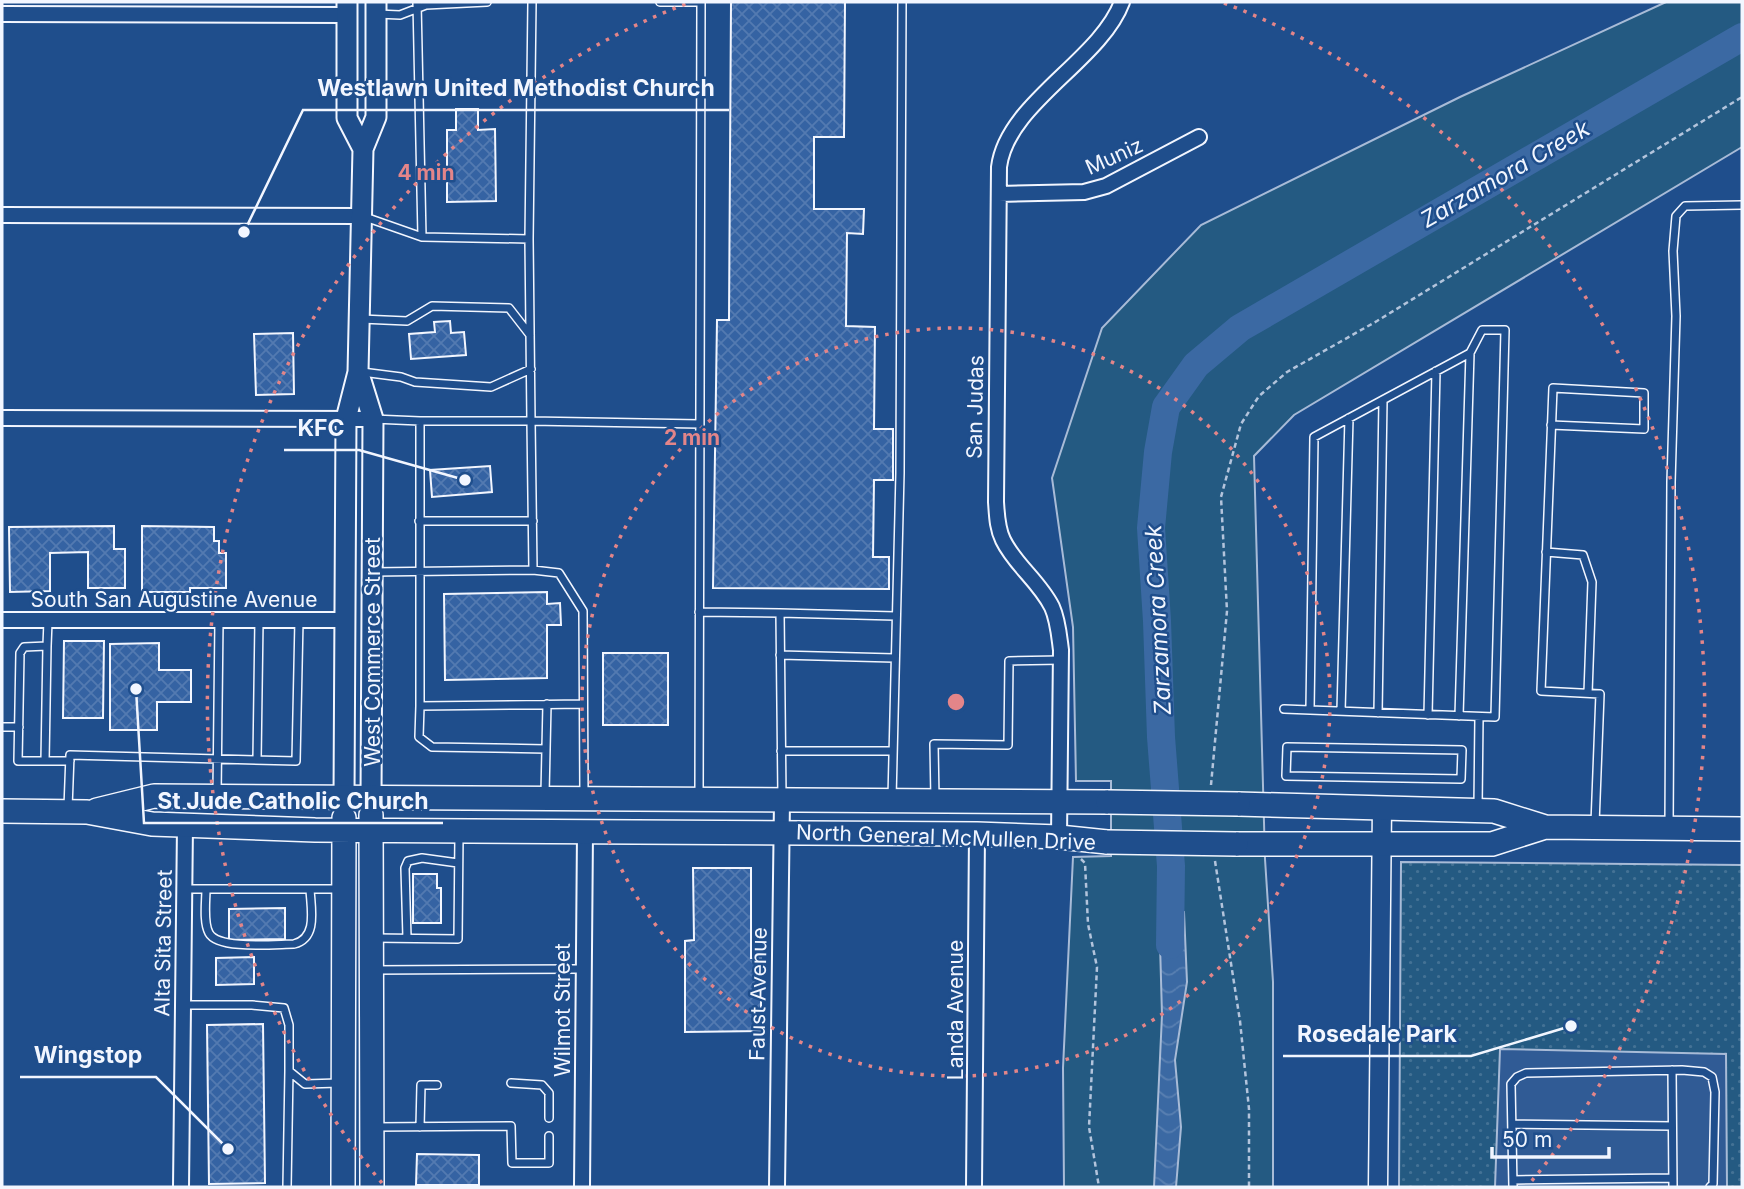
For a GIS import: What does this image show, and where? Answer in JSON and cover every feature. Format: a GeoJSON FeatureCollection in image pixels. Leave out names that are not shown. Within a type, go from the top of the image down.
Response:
{"type":"FeatureCollection","features":[{"type":"Feature","properties":{"kind":"main road","name":"West Commerce Street"},"geometry":{"type":"LineString","coordinates":[[347,8],[347,118],[363,149]]}},
{"type":"Feature","properties":{"kind":"main road","name":"West Commerce Street"},"geometry":{"type":"LineString","coordinates":[[343,1187],[346,419],[358,372],[363,149],[376,117],[376,8]]}},
{"type":"Feature","properties":{"kind":"main road","name":"West Commerce Street"},"geometry":{"type":"LineString","coordinates":[[358,372],[373,419],[372,1187]]}},
{"type":"Feature","properties":{"kind":"main road","name":"North General McMullen Drive"},"geometry":{"type":"LineString","coordinates":[[77,811],[154,796],[1108,802],[1382,806],[1406,810],[1494,811],[1545,827],[1742,829]]}},
{"type":"Feature","properties":{"kind":"main road"},"geometry":{"type":"LineString","coordinates":[[2,811],[77,811]]}},
{"type":"Feature","properties":{"kind":"main road","name":"North General McMullen Drive"},"geometry":{"type":"LineString","coordinates":[[77,811],[152,824],[344,831],[977,834],[1107,842],[1236,844],[1492,844],[1545,827]]}},
{"type":"Feature","properties":{"kind":"street","name":"San Judas"},"geometry":{"type":"LineString","coordinates":[[1059,837],[1059,629],[1045,594],[1010,552],[1001,538],[997,524],[1001,155],[1008,139],[1028,112],[1108,27],[1122,2]]}},
{"type":"Feature","properties":{"kind":"street"},"geometry":{"type":"LineString","coordinates":[[2,14],[347,8]]}},
{"type":"Feature","properties":{"kind":"street","name":"Muniz"},"geometry":{"type":"LineString","coordinates":[[999,194],[1084,192],[1106,186],[1199,137]]}},
{"type":"Feature","properties":{"kind":"street"},"geometry":{"type":"LineString","coordinates":[[2,215],[361,216]]}},
{"type":"Feature","properties":{"kind":"street"},"geometry":{"type":"LineString","coordinates":[[2,418],[373,419]]}},
{"type":"Feature","properties":{"kind":"street","name":"South San Augustine Avenue"},"geometry":{"type":"LineString","coordinates":[[2,620],[345,620]]}},
{"type":"Feature","properties":{"kind":"street","name":"Faust Avenue"},"geometry":{"type":"LineString","coordinates":[[777,1187],[782,801]]}},
{"type":"Feature","properties":{"kind":"street"},"geometry":{"type":"LineString","coordinates":[[1378,1187],[1382,806]]}},
{"type":"Feature","properties":{"kind":"street","name":"Alta Sita Street"},"geometry":{"type":"LineString","coordinates":[[181,1187],[185,825]]}},
{"type":"Feature","properties":{"kind":"street","name":"Wilmot Street"},"geometry":{"type":"LineString","coordinates":[[582,1187],[585,832]]}},
{"type":"Feature","properties":{"kind":"street","name":"Landa Avenue"},"geometry":{"type":"LineString","coordinates":[[974,1187],[977,834]]}},
{"type":"Feature","properties":{"kind":"lane"},"geometry":{"type":"LineString","coordinates":[[376,8],[400,15],[417,5],[488,2]]}},
{"type":"Feature","properties":{"kind":"lane"},"geometry":{"type":"LineString","coordinates":[[532,2],[529,239],[533,569]]}},
{"type":"Feature","properties":{"kind":"lane"},"geometry":{"type":"LineString","coordinates":[[660,2],[701,2],[699,800]]}},
{"type":"Feature","properties":{"kind":"lane"},"geometry":{"type":"LineString","coordinates":[[891,802],[900,473],[902,2]]}},
{"type":"Feature","properties":{"kind":"lane"},"geometry":{"type":"LineString","coordinates":[[417,5],[422,237]]}},
{"type":"Feature","properties":{"kind":"lane"},"geometry":{"type":"LineString","coordinates":[[1670,828],[1668,660],[1676,316],[1673,251],[1675,216],[1685,206],[1742,205]]}},
{"type":"Feature","properties":{"kind":"lane"},"geometry":{"type":"LineString","coordinates":[[361,216],[422,237],[529,239]]}},
{"type":"Feature","properties":{"kind":"lane"},"geometry":{"type":"LineString","coordinates":[[361,319],[407,321],[432,306],[509,308],[530,335]]}},
{"type":"Feature","properties":{"kind":"lane"},"geometry":{"type":"LineString","coordinates":[[1284,709],[1479,717],[1495,717],[1505,330],[1482,330],[1470,353],[1460,716]]}},
{"type":"Feature","properties":{"kind":"lane"},"geometry":{"type":"LineString","coordinates":[[1310,710],[1314,437],[1470,353]]}},
{"type":"Feature","properties":{"kind":"lane"},"geometry":{"type":"LineString","coordinates":[[358,372],[401,377],[415,382],[491,387],[531,369]]}},
{"type":"Feature","properties":{"kind":"lane"},"geometry":{"type":"LineString","coordinates":[[1428,715],[1436,371]]}},
{"type":"Feature","properties":{"kind":"lane"},"geometry":{"type":"LineString","coordinates":[[1551,425],[1644,429],[1644,393],[1552,388],[1541,691],[1600,694],[1595,828]]}},
{"type":"Feature","properties":{"kind":"lane"},"geometry":{"type":"LineString","coordinates":[[1378,713],[1383,400]]}},
{"type":"Feature","properties":{"kind":"lane"},"geometry":{"type":"LineString","coordinates":[[1340,711],[1349,418]]}},
{"type":"Feature","properties":{"kind":"lane"},"geometry":{"type":"LineString","coordinates":[[373,419],[700,424]]}},
{"type":"Feature","properties":{"kind":"lane"},"geometry":{"type":"LineString","coordinates":[[419,421],[419,737],[432,747],[546,750]]}},
{"type":"Feature","properties":{"kind":"lane"},"geometry":{"type":"LineString","coordinates":[[419,521],[533,522]]}},
{"type":"Feature","properties":{"kind":"lane"},"geometry":{"type":"LineString","coordinates":[[1546,552],[1583,555],[1592,582],[1588,693]]}},
{"type":"Feature","properties":{"kind":"lane"},"geometry":{"type":"LineString","coordinates":[[372,572],[533,569],[559,573],[583,611],[584,799]]}},
{"type":"Feature","properties":{"kind":"lane"},"geometry":{"type":"LineString","coordinates":[[699,612],[895,616]]}},
{"type":"Feature","properties":{"kind":"lane"},"geometry":{"type":"LineString","coordinates":[[780,613],[782,801]]}},
{"type":"Feature","properties":{"kind":"lane"},"geometry":{"type":"LineString","coordinates":[[216,796],[219,620]]}},
{"type":"Feature","properties":{"kind":"lane"},"geometry":{"type":"LineString","coordinates":[[257,760],[260,620]]}},
{"type":"Feature","properties":{"kind":"lane"},"geometry":{"type":"LineString","coordinates":[[77,811],[70,755],[296,761],[299,620]]}},
{"type":"Feature","properties":{"kind":"lane"},"geometry":{"type":"LineString","coordinates":[[45,761],[48,621]]}},
{"type":"Feature","properties":{"kind":"lane"},"geometry":{"type":"LineString","coordinates":[[47,646],[24,647],[20,653],[18,761],[70,761]]}},
{"type":"Feature","properties":{"kind":"lane"},"geometry":{"type":"LineString","coordinates":[[780,655],[894,658]]}},
{"type":"Feature","properties":{"kind":"lane"},"geometry":{"type":"LineString","coordinates":[[935,803],[934,744],[1008,745],[1009,661],[1060,660]]}},
{"type":"Feature","properties":{"kind":"lane"},"geometry":{"type":"LineString","coordinates":[[545,799],[547,704]]}},
{"type":"Feature","properties":{"kind":"lane"},"geometry":{"type":"LineString","coordinates":[[420,706],[583,704]]}},
{"type":"Feature","properties":{"kind":"lane"},"geometry":{"type":"LineString","coordinates":[[1478,811],[1479,717]]}},
{"type":"Feature","properties":{"kind":"lane"},"geometry":{"type":"LineString","coordinates":[[2,727],[19,727]]}},
{"type":"Feature","properties":{"kind":"lane"},"geometry":{"type":"LineString","coordinates":[[1287,747],[1462,750],[1462,772],[1461,779],[1286,775],[1287,747]]}},
{"type":"Feature","properties":{"kind":"lane"},"geometry":{"type":"LineString","coordinates":[[781,751],[892,751]]}},
{"type":"Feature","properties":{"kind":"lane"},"geometry":{"type":"LineString","coordinates":[[1462,772],[1478,775]]}},
{"type":"Feature","properties":{"kind":"lane"},"geometry":{"type":"LineString","coordinates":[[372,938],[458,939],[459,831]]}},
{"type":"Feature","properties":{"kind":"lane"},"geometry":{"type":"LineString","coordinates":[[407,938],[405,868],[408,861],[422,858],[458,863]]}},
{"type":"Feature","properties":{"kind":"lane"},"geometry":{"type":"LineString","coordinates":[[184,889],[344,889]]}},
{"type":"Feature","properties":{"kind":"lane"},"geometry":{"type":"LineString","coordinates":[[206,889],[207,927],[210,935],[217,941],[230,944],[304,942],[311,933],[310,889]]}},
{"type":"Feature","properties":{"kind":"lane"},"geometry":{"type":"LineString","coordinates":[[372,970],[583,970]]}},
{"type":"Feature","properties":{"kind":"lane"},"geometry":{"type":"LineString","coordinates":[[183,1005],[252,1004],[284,1007],[289,1025],[287,1187]]}},
{"type":"Feature","properties":{"kind":"lane"},"geometry":{"type":"LineString","coordinates":[[1672,1070],[1673,1187]]}},
{"type":"Feature","properties":{"kind":"lane"},"geometry":{"type":"LineString","coordinates":[[1673,1178],[1513,1183],[1511,1084],[1526,1073],[1672,1070],[1704,1072],[1712,1077],[1715,1093],[1713,1184],[1710,1187]]}},
{"type":"Feature","properties":{"kind":"lane"},"geometry":{"type":"LineString","coordinates":[[289,1071],[304,1084],[343,1083]]}},
{"type":"Feature","properties":{"kind":"lane"},"geometry":{"type":"LineString","coordinates":[[511,1083],[541,1086],[549,1093],[549,1118]]}},
{"type":"Feature","properties":{"kind":"lane"},"geometry":{"type":"LineString","coordinates":[[420,1127],[421,1085],[437,1085]]}},
{"type":"Feature","properties":{"kind":"lane"},"geometry":{"type":"LineString","coordinates":[[1512,1124],[1672,1126]]}},
{"type":"Feature","properties":{"kind":"lane"},"geometry":{"type":"LineString","coordinates":[[372,1127],[511,1126],[512,1163],[549,1163],[549,1136]]}},
{"type":"Feature","properties":{"kind":"path"},"geometry":{"type":"LineString","coordinates":[[1078,857],[1085,863],[1088,924],[1097,967],[1089,1127],[1099,1187]]}},
{"type":"Feature","properties":{"kind":"shaded area"},"geometry":{"type":"Polygon","coordinates":[[[1666,2],[1742,2],[1742,147],[1294,415],[1254,456],[1265,859],[1273,982],[1273,1187],[1064,1187],[1063,1068],[1073,857],[1111,856],[1111,781],[1076,781],[1073,627],[1052,478],[1102,328],[1201,225],[1460,97],[1666,2]]]}},
{"type":"Feature","properties":{"kind":"shaded area"},"geometry":{"type":"Polygon","coordinates":[[[1401,862],[1742,865],[1742,1187],[1399,1187],[1401,862]]]}},
{"type":"Feature","properties":{"kind":"shaded area"},"geometry":{"type":"Polygon","coordinates":[[[1500,1049],[1726,1054],[1727,1187],[1495,1187],[1500,1049]]]}},
{"type":"Feature","properties":{"kind":"water"},"geometry":{"type":"Polygon","coordinates":[[[1169,906],[1184,912],[1187,982],[1175,1060],[1181,1127],[1176,1187],[1154,1187],[1162,1015],[1159,908],[1169,906]]]}},
{"type":"Feature","properties":{"kind":"building"},"geometry":{"type":"Polygon","coordinates":[[[731,2],[845,2],[844,137],[814,137],[814,209],[864,209],[863,234],[847,233],[846,326],[875,327],[874,429],[893,429],[893,480],[874,480],[873,557],[889,557],[889,589],[713,588],[717,320],[729,320],[731,2]]]}},
{"type":"Feature","properties":{"kind":"building"},"geometry":{"type":"Polygon","coordinates":[[[456,109],[478,109],[478,130],[495,129],[496,201],[447,202],[447,130],[456,130],[456,109]]]}},
{"type":"Feature","properties":{"kind":"building"},"geometry":{"type":"Polygon","coordinates":[[[450,321],[451,333],[464,332],[466,355],[411,359],[409,334],[435,332],[434,322],[450,321]]]}},
{"type":"Feature","properties":{"kind":"building"},"geometry":{"type":"Polygon","coordinates":[[[293,333],[294,394],[256,395],[254,334],[293,333]]]}},
{"type":"Feature","properties":{"kind":"building"},"geometry":{"type":"Polygon","coordinates":[[[490,466],[492,492],[432,497],[430,470],[490,466]]]}},
{"type":"Feature","properties":{"kind":"building"},"geometry":{"type":"Polygon","coordinates":[[[114,526],[114,549],[125,549],[125,588],[88,588],[88,552],[50,553],[50,591],[10,592],[9,527],[114,526]]]}},
{"type":"Feature","properties":{"kind":"building"},"geometry":{"type":"Polygon","coordinates":[[[142,526],[214,527],[214,541],[219,541],[219,553],[226,553],[226,588],[190,588],[190,592],[142,592],[142,526]]]}},
{"type":"Feature","properties":{"kind":"building"},"geometry":{"type":"Polygon","coordinates":[[[547,592],[547,604],[560,603],[561,625],[547,625],[547,678],[445,680],[444,594],[547,592]]]}},
{"type":"Feature","properties":{"kind":"building"},"geometry":{"type":"Polygon","coordinates":[[[64,641],[104,641],[103,718],[63,718],[64,641]]]}},
{"type":"Feature","properties":{"kind":"building"},"geometry":{"type":"Polygon","coordinates":[[[159,643],[159,670],[191,670],[191,702],[157,702],[157,730],[110,730],[110,644],[159,643]]]}},
{"type":"Feature","properties":{"kind":"building"},"geometry":{"type":"Polygon","coordinates":[[[603,653],[668,653],[668,725],[603,725],[603,653]]]}},
{"type":"Feature","properties":{"kind":"building"},"geometry":{"type":"Polygon","coordinates":[[[693,868],[751,868],[751,958],[761,958],[761,1031],[685,1032],[685,941],[694,940],[693,868]]]}},
{"type":"Feature","properties":{"kind":"building"},"geometry":{"type":"Polygon","coordinates":[[[413,874],[437,874],[437,888],[441,888],[441,923],[413,923],[413,874]]]}},
{"type":"Feature","properties":{"kind":"building"},"geometry":{"type":"Polygon","coordinates":[[[285,908],[285,939],[229,940],[229,909],[285,908]]]}},
{"type":"Feature","properties":{"kind":"building"},"geometry":{"type":"Polygon","coordinates":[[[254,957],[254,984],[216,985],[216,958],[254,957]]]}},
{"type":"Feature","properties":{"kind":"building"},"geometry":{"type":"Polygon","coordinates":[[[263,1024],[265,1183],[209,1184],[207,1025],[263,1024]]]}},
{"type":"Feature","properties":{"kind":"building"},"geometry":{"type":"Polygon","coordinates":[[[417,1154],[479,1155],[479,1185],[416,1185],[417,1154]]]}},
{"type":"Feature","properties":{"kind":"waterway","name":"Zarzamora Creek"},"geometry":{"type":"LineString","coordinates":[[1170,945],[1171,866],[1161,737],[1151,528],[1158,452],[1166,407],[1196,365],[1240,328],[1742,37]]}},
{"type":"Feature","properties":{"kind":"place","name":"Westlawn United Methodist Church"},"geometry":{"type":"Point","coordinates":[244,232]}},
{"type":"Feature","properties":{"kind":"place","name":"KFC"},"geometry":{"type":"Point","coordinates":[465,480]}},
{"type":"Feature","properties":{"kind":"place","name":"St Jude Catholic Church"},"geometry":{"type":"Point","coordinates":[136,689]}},
{"type":"Feature","properties":{"kind":"place","name":"Rosedale Park"},"geometry":{"type":"Point","coordinates":[1571,1026]}},
{"type":"Feature","properties":{"kind":"place","name":"Wingstop"},"geometry":{"type":"Point","coordinates":[228,1149]}}]}
